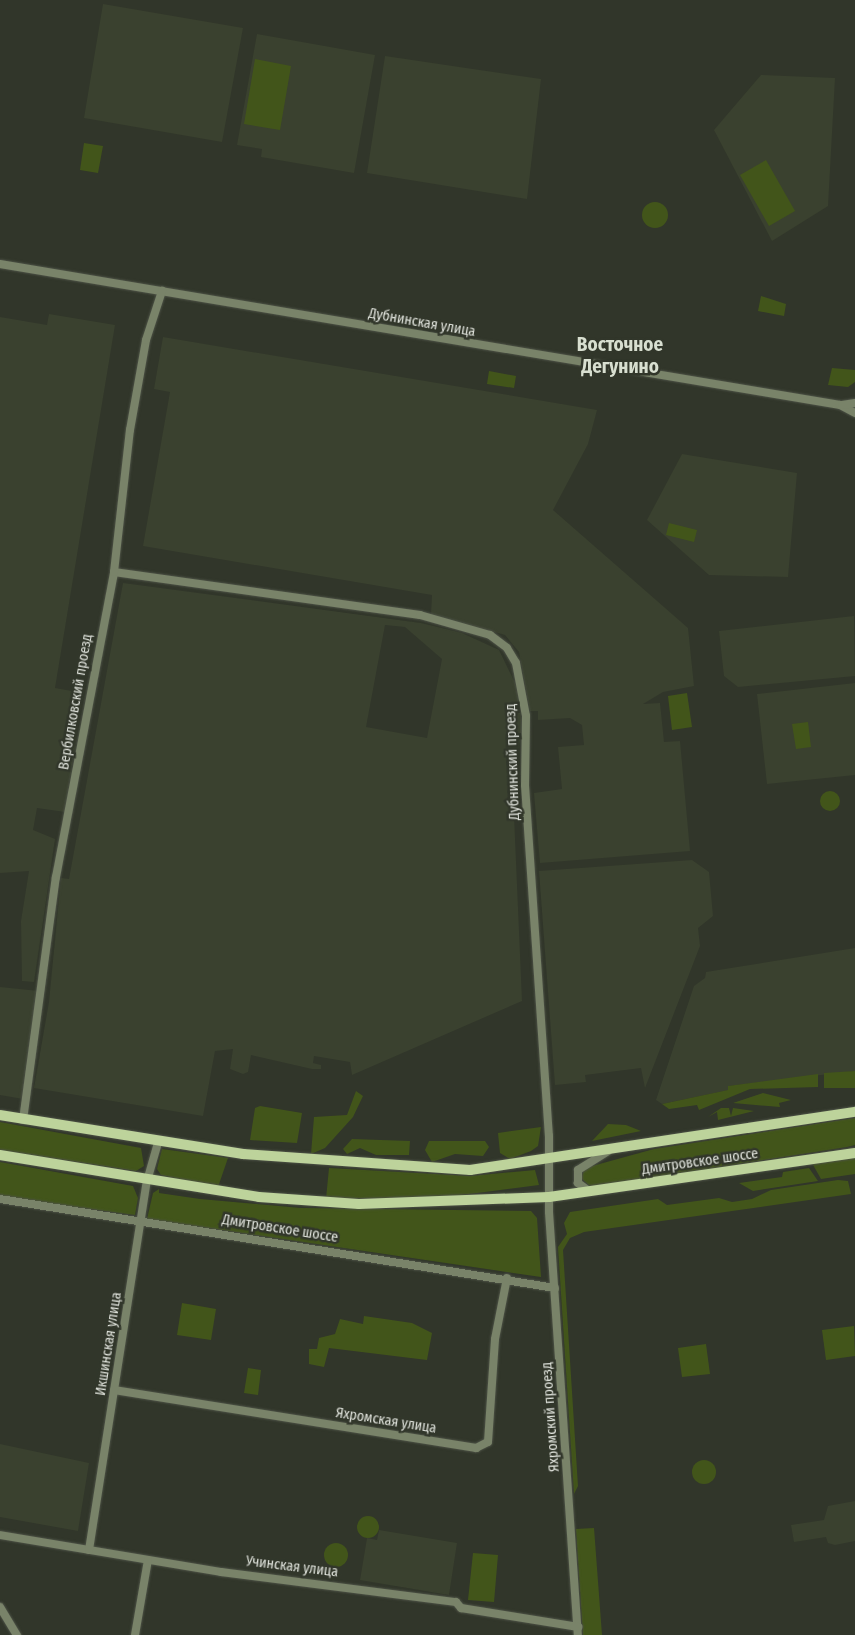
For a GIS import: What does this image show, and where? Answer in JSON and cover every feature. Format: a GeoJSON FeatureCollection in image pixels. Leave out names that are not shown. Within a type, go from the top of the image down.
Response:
{"type":"FeatureCollection","features":[{"type":"Feature","properties":{"kind":"main road","name":"Дмитровское шоссе"},"geometry":{"type":"LineString","coordinates":[[0,1115],[158,1143],[416,1169],[494,1168],[855,1112]]}},
{"type":"Feature","properties":{"kind":"main road","name":"Дмитровское шоссе"},"geometry":{"type":"LineString","coordinates":[[0,1155],[147,1181],[327,1203],[423,1204],[549,1197],[592,1192],[855,1153]]}},
{"type":"Feature","properties":{"kind":"street","name":"Дубнинская улица"},"geometry":{"type":"LineString","coordinates":[[0,264],[840,406],[855,413]]}},
{"type":"Feature","properties":{"kind":"street","name":"Вербилковский проезд"},"geometry":{"type":"LineString","coordinates":[[23,1120],[56,877],[114,572],[133,413],[146,340],[162,291]]}},
{"type":"Feature","properties":{"kind":"street","name":"Дубнинская улица"},"geometry":{"type":"LineString","coordinates":[[840,406],[855,403]]}},
{"type":"Feature","properties":{"kind":"street","name":"Дубнинский проезд"},"geometry":{"type":"LineString","coordinates":[[114,572],[420,615],[477,630],[507,648],[516,663],[526,716],[530,881],[550,1160]]}},
{"type":"Feature","properties":{"kind":"street","name":"Икшинская улица"},"geometry":{"type":"LineString","coordinates":[[88,1550],[147,1181],[158,1143]]}},
{"type":"Feature","properties":{"kind":"street"},"geometry":{"type":"LineString","coordinates":[[592,1192],[580,1186],[578,1170],[609,1151]]}},
{"type":"Feature","properties":{"kind":"street"},"geometry":{"type":"LineString","coordinates":[[549,1197],[550,1160]]}},
{"type":"Feature","properties":{"kind":"street","name":"Яхромский проезд"},"geometry":{"type":"LineString","coordinates":[[549,1197],[578,1631]]}},
{"type":"Feature","properties":{"kind":"street","name":"Дмитровское шоссе"},"geometry":{"type":"LineString","coordinates":[[0,1199],[507,1278],[555,1288]]}},
{"type":"Feature","properties":{"kind":"street","name":"Яхромская улица"},"geometry":{"type":"LineString","coordinates":[[114,1390],[476,1448],[488,1442],[495,1339],[507,1278]]}},
{"type":"Feature","properties":{"kind":"street","name":"Учинская улица"},"geometry":{"type":"LineString","coordinates":[[0,1534],[148,1560],[456,1602],[461,1608],[578,1631]]}},
{"type":"Feature","properties":{"kind":"street"},"geometry":{"type":"LineString","coordinates":[[134,1635],[148,1560]]}},
{"type":"Feature","properties":{"kind":"street"},"geometry":{"type":"LineString","coordinates":[[0,1607],[17,1635]]}},
{"type":"Feature","properties":{"kind":"shaded area"},"geometry":{"type":"Polygon","coordinates":[[[103,4],[243,28],[222,142],[84,118],[103,4]]]}},
{"type":"Feature","properties":{"kind":"shaded area"},"geometry":{"type":"Polygon","coordinates":[[[257,34],[375,55],[354,173],[261,157],[262,149],[237,145],[257,34]]]}},
{"type":"Feature","properties":{"kind":"shaded area"},"geometry":{"type":"Polygon","coordinates":[[[385,56],[541,79],[527,199],[367,173],[385,56]]]}},
{"type":"Feature","properties":{"kind":"shaded area"},"geometry":{"type":"Polygon","coordinates":[[[761,75],[835,78],[828,206],[772,241],[714,130],[761,75]]]}},
{"type":"Feature","properties":{"kind":"shaded area"},"geometry":{"type":"Polygon","coordinates":[[[49,314],[115,325],[55,688],[83,693],[65,812],[37,808],[33,830],[55,839],[34,982],[22,981],[21,921],[29,871],[0,873],[0,317],[47,325],[49,314]]]}},
{"type":"Feature","properties":{"kind":"shaded area"},"geometry":{"type":"Polygon","coordinates":[[[163,337],[597,410],[588,444],[553,510],[688,628],[694,686],[663,692],[643,704],[660,703],[664,742],[680,741],[690,851],[540,863],[534,793],[562,789],[558,747],[584,745],[582,725],[570,718],[538,720],[538,711],[530,711],[519,652],[505,635],[431,614],[432,595],[143,546],[170,392],[154,389],[163,337]]]}},
{"type":"Feature","properties":{"kind":"shaded area"},"geometry":{"type":"Polygon","coordinates":[[[682,454],[797,473],[788,577],[709,575],[647,520],[682,454]]]}},
{"type":"Feature","properties":{"kind":"shaded area"},"geometry":{"type":"Polygon","coordinates":[[[123,583],[421,623],[462,633],[499,650],[516,685],[522,724],[513,792],[522,1001],[352,1075],[350,1062],[314,1056],[313,1063],[321,1065],[321,1069],[312,1069],[251,1055],[248,1072],[243,1074],[230,1069],[233,1049],[215,1051],[203,1116],[34,1088],[49,1002],[61,878],[69,879],[123,583]],[[385,625],[366,727],[427,738],[442,659],[405,627],[385,625]]]}},
{"type":"Feature","properties":{"kind":"shaded area"},"geometry":{"type":"Polygon","coordinates":[[[854,616],[855,676],[738,687],[724,676],[719,631],[854,616]]]}},
{"type":"Feature","properties":{"kind":"shaded area"},"geometry":{"type":"Polygon","coordinates":[[[855,683],[855,775],[767,784],[757,694],[855,683]]]}},
{"type":"Feature","properties":{"kind":"shaded area"},"geometry":{"type":"Polygon","coordinates":[[[692,860],[709,872],[713,916],[698,928],[700,946],[645,1088],[641,1068],[585,1075],[586,1082],[555,1085],[539,871],[692,860]]]}},
{"type":"Feature","properties":{"kind":"shaded area"},"geometry":{"type":"Polygon","coordinates":[[[855,948],[855,1071],[729,1086],[729,1090],[662,1104],[656,1100],[694,986],[705,978],[706,972],[855,948]]]}},
{"type":"Feature","properties":{"kind":"shaded area"},"geometry":{"type":"Polygon","coordinates":[[[0,987],[39,991],[23,1099],[0,1095],[0,987]]]}},
{"type":"Feature","properties":{"kind":"shaded area"},"geometry":{"type":"Polygon","coordinates":[[[0,1444],[89,1463],[78,1531],[0,1517],[0,1444]]]}},
{"type":"Feature","properties":{"kind":"shaded area"},"geometry":{"type":"Polygon","coordinates":[[[855,1501],[855,1541],[835,1545],[828,1543],[826,1537],[794,1542],[791,1525],[824,1520],[828,1506],[855,1501]]]}},
{"type":"Feature","properties":{"kind":"shaded area"},"geometry":{"type":"Polygon","coordinates":[[[379,1530],[457,1543],[449,1595],[360,1580],[367,1538],[377,1540],[379,1530]]]}},
{"type":"Feature","properties":{"kind":"green space"},"geometry":{"type":"Polygon","coordinates":[[[255,59],[291,66],[280,130],[244,124],[255,59]]]}},
{"type":"Feature","properties":{"kind":"green space"},"geometry":{"type":"Polygon","coordinates":[[[84,143],[103,146],[98,173],[80,170],[84,143]]]}},
{"type":"Feature","properties":{"kind":"green space"},"geometry":{"type":"Polygon","coordinates":[[[766,160],[795,211],[769,226],[740,175],[766,160]]]}},
{"type":"Feature","properties":{"kind":"green space"},"geometry":{"type":"Polygon","coordinates":[[[655,202],[664,206],[668,215],[664,224],[655,228],[646,224],[642,215],[646,206],[655,202]]]}},
{"type":"Feature","properties":{"kind":"green space"},"geometry":{"type":"Polygon","coordinates":[[[761,296],[786,304],[784,316],[758,311],[761,296]]]}},
{"type":"Feature","properties":{"kind":"green space"},"geometry":{"type":"Polygon","coordinates":[[[832,368],[855,370],[855,382],[848,387],[828,385],[832,368]]]}},
{"type":"Feature","properties":{"kind":"green space"},"geometry":{"type":"Polygon","coordinates":[[[489,371],[516,376],[514,388],[487,384],[489,371]]]}},
{"type":"Feature","properties":{"kind":"green space"},"geometry":{"type":"Polygon","coordinates":[[[669,523],[697,530],[694,542],[666,535],[669,523]]]}},
{"type":"Feature","properties":{"kind":"green space"},"geometry":{"type":"Polygon","coordinates":[[[687,693],[692,727],[672,730],[668,696],[687,693]]]}},
{"type":"Feature","properties":{"kind":"green space"},"geometry":{"type":"Polygon","coordinates":[[[808,722],[811,747],[796,749],[792,724],[808,722]]]}},
{"type":"Feature","properties":{"kind":"green space"},"geometry":{"type":"Polygon","coordinates":[[[830,791],[837,794],[840,801],[837,808],[830,811],[823,808],[820,801],[823,794],[830,791]]]}},
{"type":"Feature","properties":{"kind":"green space"},"geometry":{"type":"Polygon","coordinates":[[[855,1071],[855,1088],[824,1088],[824,1073],[855,1071]]]}},
{"type":"Feature","properties":{"kind":"green space"},"geometry":{"type":"Polygon","coordinates":[[[818,1074],[818,1087],[750,1089],[699,1110],[697,1105],[669,1109],[662,1104],[728,1090],[728,1086],[818,1074]]]}},
{"type":"Feature","properties":{"kind":"green space"},"geometry":{"type":"Polygon","coordinates":[[[356,1091],[363,1096],[353,1117],[325,1148],[311,1154],[314,1117],[347,1115],[356,1091]]]}},
{"type":"Feature","properties":{"kind":"green space"},"geometry":{"type":"Polygon","coordinates":[[[763,1093],[791,1100],[779,1103],[780,1107],[733,1103],[763,1093]]]}},
{"type":"Feature","properties":{"kind":"green space"},"geometry":{"type":"Polygon","coordinates":[[[260,1106],[302,1113],[297,1143],[250,1140],[255,1108],[260,1106]]]}},
{"type":"Feature","properties":{"kind":"green space"},"geometry":{"type":"Polygon","coordinates":[[[721,1108],[729,1108],[731,1116],[733,1108],[754,1111],[718,1120],[717,1112],[708,1117],[721,1108]]]}},
{"type":"Feature","properties":{"kind":"green space"},"geometry":{"type":"Polygon","coordinates":[[[855,1118],[855,1145],[847,1147],[591,1187],[581,1178],[585,1168],[654,1149],[855,1118]]]}},
{"type":"Feature","properties":{"kind":"green space"},"geometry":{"type":"Polygon","coordinates":[[[0,1122],[141,1148],[144,1166],[136,1171],[0,1150],[0,1122]]]}},
{"type":"Feature","properties":{"kind":"green space"},"geometry":{"type":"Polygon","coordinates":[[[608,1124],[626,1125],[641,1131],[592,1141],[608,1124]]]}},
{"type":"Feature","properties":{"kind":"green space"},"geometry":{"type":"Polygon","coordinates":[[[541,1127],[538,1146],[531,1151],[510,1159],[500,1153],[498,1133],[541,1127]]]}},
{"type":"Feature","properties":{"kind":"green space"},"geometry":{"type":"Polygon","coordinates":[[[352,1139],[410,1141],[409,1155],[376,1155],[360,1148],[347,1154],[343,1149],[352,1139]]]}},
{"type":"Feature","properties":{"kind":"green space"},"geometry":{"type":"Polygon","coordinates":[[[429,1141],[485,1141],[489,1147],[483,1156],[455,1154],[432,1162],[425,1150],[429,1141]]]}},
{"type":"Feature","properties":{"kind":"green space"},"geometry":{"type":"Polygon","coordinates":[[[162,1149],[228,1158],[218,1187],[161,1175],[157,1169],[162,1149]]]}},
{"type":"Feature","properties":{"kind":"green space"},"geometry":{"type":"Polygon","coordinates":[[[855,1155],[855,1174],[821,1179],[812,1163],[855,1155]]]}},
{"type":"Feature","properties":{"kind":"green space"},"geometry":{"type":"Polygon","coordinates":[[[0,1162],[133,1186],[138,1198],[135,1215],[0,1197],[0,1162]]]}},
{"type":"Feature","properties":{"kind":"green space"},"geometry":{"type":"Polygon","coordinates":[[[329,1168],[470,1176],[535,1170],[539,1185],[446,1197],[326,1199],[329,1168]]]}},
{"type":"Feature","properties":{"kind":"green space"},"geometry":{"type":"Polygon","coordinates":[[[809,1168],[818,1181],[753,1191],[739,1183],[782,1177],[783,1172],[809,1168]]]}},
{"type":"Feature","properties":{"kind":"green space"},"geometry":{"type":"Polygon","coordinates":[[[838,1180],[848,1181],[851,1194],[584,1232],[570,1238],[563,1250],[578,1486],[574,1494],[558,1247],[567,1234],[564,1223],[570,1212],[658,1199],[667,1205],[719,1198],[732,1202],[752,1199],[771,1190],[838,1180]]]}},
{"type":"Feature","properties":{"kind":"green space"},"geometry":{"type":"Polygon","coordinates":[[[159,1189],[159,1193],[200,1199],[301,1208],[531,1211],[537,1218],[541,1277],[147,1219],[153,1193],[159,1189]]]}},
{"type":"Feature","properties":{"kind":"green space"},"geometry":{"type":"Polygon","coordinates":[[[182,1303],[216,1309],[211,1340],[177,1335],[182,1303]]]}},
{"type":"Feature","properties":{"kind":"green space"},"geometry":{"type":"Polygon","coordinates":[[[364,1316],[412,1323],[432,1333],[427,1360],[329,1348],[324,1367],[309,1364],[309,1349],[317,1349],[319,1338],[335,1334],[340,1319],[363,1324],[364,1316]]]}},
{"type":"Feature","properties":{"kind":"green space"},"geometry":{"type":"Polygon","coordinates":[[[854,1326],[855,1356],[826,1360],[822,1330],[854,1326]]]}},
{"type":"Feature","properties":{"kind":"green space"},"geometry":{"type":"Polygon","coordinates":[[[706,1344],[710,1374],[682,1377],[678,1348],[706,1344]]]}},
{"type":"Feature","properties":{"kind":"green space"},"geometry":{"type":"Polygon","coordinates":[[[248,1368],[261,1370],[258,1395],[244,1393],[248,1368]]]}},
{"type":"Feature","properties":{"kind":"green space"},"geometry":{"type":"Polygon","coordinates":[[[704,1460],[709,1461],[715,1467],[715,1477],[709,1483],[704,1484],[699,1483],[693,1477],[692,1472],[693,1467],[699,1461],[704,1460]]]}},
{"type":"Feature","properties":{"kind":"green space"},"geometry":{"type":"Polygon","coordinates":[[[368,1516],[376,1519],[379,1527],[376,1535],[368,1538],[360,1535],[357,1527],[360,1519],[368,1516]]]}},
{"type":"Feature","properties":{"kind":"green space"},"geometry":{"type":"Polygon","coordinates":[[[594,1528],[602,1635],[583,1635],[576,1529],[594,1528]]]}},
{"type":"Feature","properties":{"kind":"green space"},"geometry":{"type":"Polygon","coordinates":[[[336,1543],[344,1547],[348,1555],[344,1563],[336,1567],[328,1563],[324,1555],[328,1547],[336,1543]]]}},
{"type":"Feature","properties":{"kind":"green space"},"geometry":{"type":"Polygon","coordinates":[[[473,1553],[498,1555],[494,1602],[468,1600],[473,1553]]]}},
{"type":"Feature","properties":{"kind":"district","name":"Восточное Дегунино"},"geometry":{"type":"Point","coordinates":[620,356]}}]}
